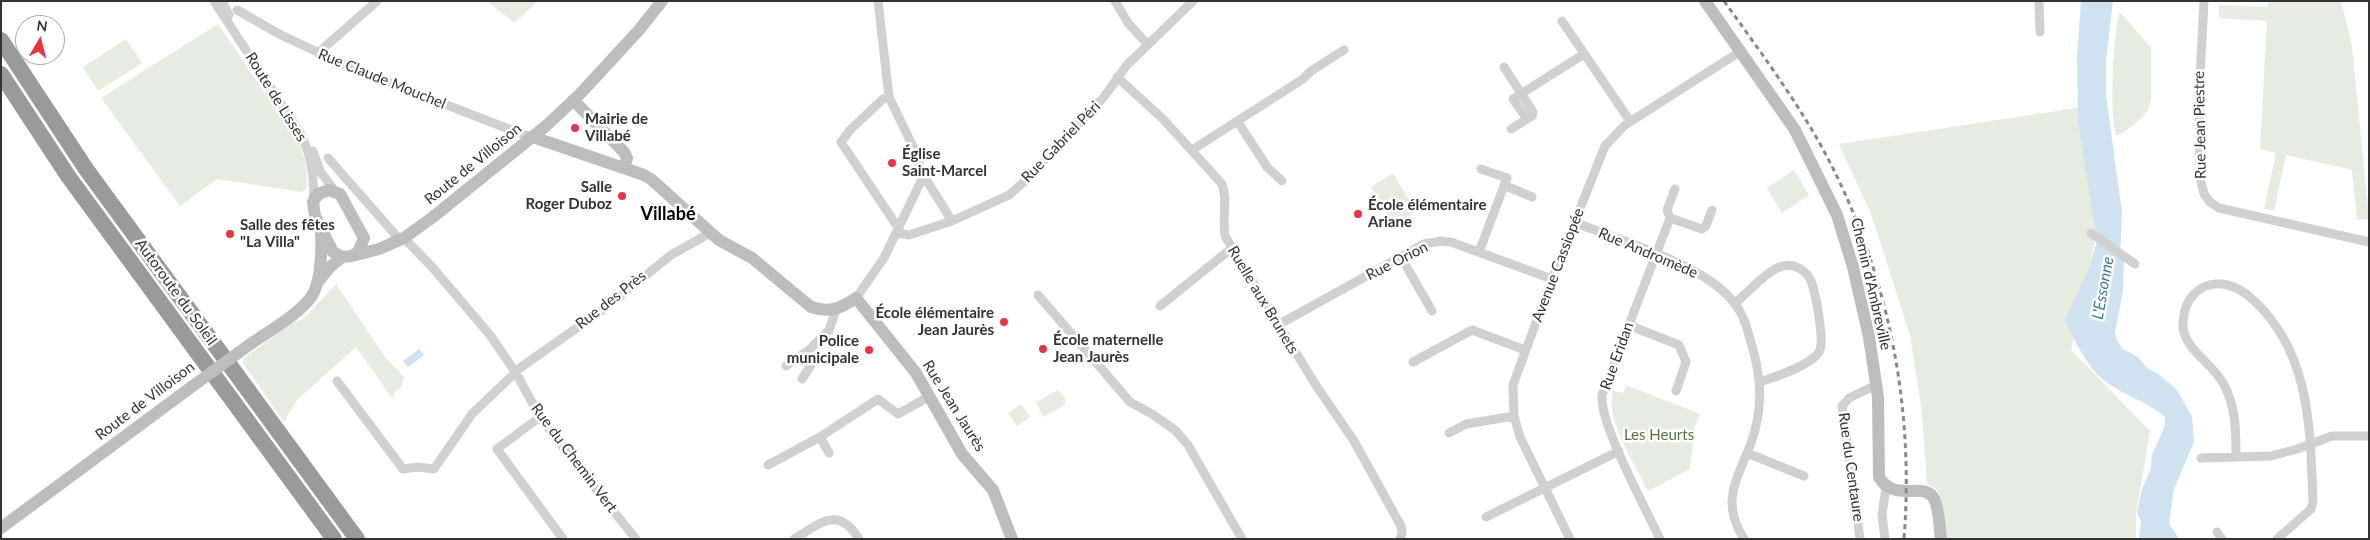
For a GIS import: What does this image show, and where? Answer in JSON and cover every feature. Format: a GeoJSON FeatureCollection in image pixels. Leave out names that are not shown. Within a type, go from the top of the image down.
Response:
{"type":"FeatureCollection","features":[{"type":"Feature","properties":{"kind":"highway","name":"Autoroute du Soleil"},"geometry":{"type":"LineString","coordinates":[[1,40],[86,169],[357,539]]}},
{"type":"Feature","properties":{"kind":"highway","name":"Autoroute du Soleil"},"geometry":{"type":"LineString","coordinates":[[1,74],[29,119],[96,214],[334,539]]}},
{"type":"Feature","properties":{"kind":"highway"},"geometry":{"type":"LineString","coordinates":[[1,80],[29,119]]}},
{"type":"Feature","properties":{"kind":"street","name":"Route de Lisses"},"geometry":{"type":"LineString","coordinates":[[214,1],[302,136],[307,148],[314,181],[313,202]]}},
{"type":"Feature","properties":{"kind":"street","name":"Route de Lisses"},"geometry":{"type":"LineString","coordinates":[[222,1],[309,139],[320,171],[334,190]]}},
{"type":"Feature","properties":{"kind":"street"},"geometry":{"type":"LineString","coordinates":[[318,53],[377,1]]}},
{"type":"Feature","properties":{"kind":"street","name":"Route de Villoison"},"geometry":{"type":"LineString","coordinates":[[316,285],[330,267],[347,256],[402,239],[532,136],[574,100],[639,30],[662,1]]}},
{"type":"Feature","properties":{"kind":"street"},"geometry":{"type":"LineString","coordinates":[[532,136],[644,175],[652,180],[710,233],[752,258],[810,307],[836,310],[856,298],[884,258],[922,179],[918,157],[889,97],[878,1]]}},
{"type":"Feature","properties":{"kind":"street"},"geometry":{"type":"LineString","coordinates":[[1116,1],[1128,23],[1148,45]]}},
{"type":"Feature","properties":{"kind":"street","name":"Rue Gabriel Péri"},"geometry":{"type":"LineString","coordinates":[[898,231],[909,235],[952,221],[1009,194],[1026,180],[1107,93],[1118,77],[1193,1]]}},
{"type":"Feature","properties":{"kind":"street","name":"Chemin d'Ambreville"},"geometry":{"type":"LineString","coordinates":[[1705,1],[1801,140],[1838,215],[1859,294],[1876,385],[1878,422],[1877,470],[1879,477],[1886,487]]}},
{"type":"Feature","properties":{"kind":"street"},"geometry":{"type":"LineString","coordinates":[[2039,1],[2040,32]]}},
{"type":"Feature","properties":{"kind":"street","name":"Rue Jean Piestre"},"geometry":{"type":"LineString","coordinates":[[2204,1],[2199,96],[2200,177],[2204,194],[2210,202],[2219,208],[2369,242]]}},
{"type":"Feature","properties":{"kind":"street","name":"Rue Claude Mouchel"},"geometry":{"type":"LineString","coordinates":[[237,10],[252,20],[318,53],[519,133],[532,136]]}},
{"type":"Feature","properties":{"kind":"street"},"geometry":{"type":"LineString","coordinates":[[1562,21],[1630,121]]}},
{"type":"Feature","properties":{"kind":"street"},"geometry":{"type":"LineString","coordinates":[[1192,150],[1238,122],[1344,50]]}},
{"type":"Feature","properties":{"kind":"street","name":"Avenue Cassiopée"},"geometry":{"type":"LineString","coordinates":[[1570,539],[1520,437],[1514,416],[1513,385],[1525,350],[1605,146],[1613,135],[1630,121],[1741,51]]}},
{"type":"Feature","properties":{"kind":"street"},"geometry":{"type":"LineString","coordinates":[[1511,129],[1527,119],[1513,99],[1584,54]]}},
{"type":"Feature","properties":{"kind":"street"},"geometry":{"type":"LineString","coordinates":[[1504,67],[1522,94]]}},
{"type":"Feature","properties":{"kind":"street","name":"Ruelle aux Brunets"},"geometry":{"type":"LineString","coordinates":[[1118,77],[1163,119],[1222,184],[1226,195],[1223,226],[1225,236],[1278,325],[1354,441],[1401,526],[1402,533],[1400,539]]}},
{"type":"Feature","properties":{"kind":"street"},"geometry":{"type":"LineString","coordinates":[[889,97],[883,99],[850,130],[841,142],[898,231]]}},
{"type":"Feature","properties":{"kind":"street"},"geometry":{"type":"LineString","coordinates":[[574,100],[624,152],[627,158],[624,168]]}},
{"type":"Feature","properties":{"kind":"street"},"geometry":{"type":"LineString","coordinates":[[1238,122],[1267,167],[1282,181]]}},
{"type":"Feature","properties":{"kind":"street","name":"Rue du Chemin Vert"},"geometry":{"type":"LineString","coordinates":[[328,158],[464,304],[490,335],[516,373],[540,416],[636,539]]}},
{"type":"Feature","properties":{"kind":"street"},"geometry":{"type":"LineString","coordinates":[[1479,252],[1507,178],[1481,169]]}},
{"type":"Feature","properties":{"kind":"street"},"geometry":{"type":"LineString","coordinates":[[922,179],[927,181],[952,221]]}},
{"type":"Feature","properties":{"kind":"street"},"geometry":{"type":"LineString","coordinates":[[1504,185],[1532,197]]}},
{"type":"Feature","properties":{"kind":"street","name":"Rue Eridan"},"geometry":{"type":"LineString","coordinates":[[1660,539],[1604,416],[1602,401],[1606,383],[1670,218],[1667,210],[1675,189]]}},
{"type":"Feature","properties":{"kind":"street"},"geometry":{"type":"LineString","coordinates":[[364,238],[358,252],[347,256],[333,252],[312,208],[313,202],[323,191],[334,190],[340,194],[364,238],[387,245]]}},
{"type":"Feature","properties":{"kind":"street"},"geometry":{"type":"LineString","coordinates":[[1670,218],[1702,229],[1706,226],[1712,210]]}},
{"type":"Feature","properties":{"kind":"street","name":"Rue Andromède"},"geometry":{"type":"LineString","coordinates":[[1574,222],[1656,254],[1702,275],[1715,284],[1735,303],[1747,330],[1760,382],[1760,406],[1747,453],[1732,495],[1734,518],[1744,539]]}},
{"type":"Feature","properties":{"kind":"street","name":"Route de Villoison"},"geometry":{"type":"LineString","coordinates":[[1,528],[35,501],[305,304],[316,285],[321,249],[321,228]]}},
{"type":"Feature","properties":{"kind":"street","name":"Rue des Près"},"geometry":{"type":"LineString","coordinates":[[337,380],[403,469],[418,467],[434,469],[472,414],[520,368],[605,308],[671,255],[710,233]]}},
{"type":"Feature","properties":{"kind":"street"},"geometry":{"type":"LineString","coordinates":[[2091,233],[2135,264]]}},
{"type":"Feature","properties":{"kind":"street","name":"Rue Orion"},"geometry":{"type":"LineString","coordinates":[[1278,325],[1424,244],[1441,241],[1451,242],[1552,279]]}},
{"type":"Feature","properties":{"kind":"street"},"geometry":{"type":"LineString","coordinates":[[1160,306],[1232,248]]}},
{"type":"Feature","properties":{"kind":"street"},"geometry":{"type":"LineString","coordinates":[[1401,256],[1432,312]]}},
{"type":"Feature","properties":{"kind":"street"},"geometry":{"type":"LineString","coordinates":[[1735,303],[1774,269],[1785,265],[1800,268],[1810,280],[1821,336],[1820,350],[1810,361],[1760,382]]}},
{"type":"Feature","properties":{"kind":"street"},"geometry":{"type":"LineString","coordinates":[[2236,457],[2235,420],[2229,394],[2216,371],[2187,342],[2182,326],[2185,305],[2191,296],[2213,284],[2232,286],[2244,291],[2256,302],[2278,330],[2292,357],[2304,388],[2311,444],[2313,502],[2310,509],[2277,539]]}},
{"type":"Feature","properties":{"kind":"street"},"geometry":{"type":"LineString","coordinates":[[1038,295],[1130,402],[1152,414],[1174,430],[1188,444],[1242,539]]}},
{"type":"Feature","properties":{"kind":"street","name":"Rue Jean Jaurès"},"geometry":{"type":"LineString","coordinates":[[856,298],[916,373],[962,454],[993,490],[1012,539]]}},
{"type":"Feature","properties":{"kind":"street"},"geometry":{"type":"LineString","coordinates":[[786,366],[808,350],[829,330],[836,310]]}},
{"type":"Feature","properties":{"kind":"street"},"geometry":{"type":"LineString","coordinates":[[1628,325],[1679,345],[1686,362],[1676,391]]}},
{"type":"Feature","properties":{"kind":"street"},"geometry":{"type":"LineString","coordinates":[[1413,362],[1472,330],[1525,350]]}},
{"type":"Feature","properties":{"kind":"street"},"geometry":{"type":"LineString","coordinates":[[802,379],[811,365],[808,350]]}},
{"type":"Feature","properties":{"kind":"street","name":"Rue du Centaure"},"geometry":{"type":"LineString","coordinates":[[1860,539],[1842,406],[1849,398],[1876,385]]}},
{"type":"Feature","properties":{"kind":"street"},"geometry":{"type":"LineString","coordinates":[[768,465],[820,437],[878,399],[898,414],[930,396]]}},
{"type":"Feature","properties":{"kind":"street"},"geometry":{"type":"LineString","coordinates":[[540,416],[497,449],[563,539]]}},
{"type":"Feature","properties":{"kind":"street"},"geometry":{"type":"LineString","coordinates":[[1449,433],[1466,424],[1514,416]]}},
{"type":"Feature","properties":{"kind":"street"},"geometry":{"type":"LineString","coordinates":[[2201,458],[2283,454],[2332,436],[2369,436]]}},
{"type":"Feature","properties":{"kind":"street"},"geometry":{"type":"LineString","coordinates":[[820,437],[829,453]]}},
{"type":"Feature","properties":{"kind":"street"},"geometry":{"type":"LineString","coordinates":[[1486,517],[1619,451]]}},
{"type":"Feature","properties":{"kind":"street"},"geometry":{"type":"LineString","coordinates":[[1747,453],[1804,476]]}},
{"type":"Feature","properties":{"kind":"street"},"geometry":{"type":"LineString","coordinates":[[1886,487],[1890,490],[1931,494],[1936,504],[1941,539]]}},
{"type":"Feature","properties":{"kind":"street","name":"Rue du Centaure"},"geometry":{"type":"LineString","coordinates":[[1884,539],[1882,515],[1886,487]]}},
{"type":"Feature","properties":{"kind":"street","name":"Route de Villoison"},"geometry":{"type":"LineString","coordinates":[[1,520],[35,501]]}},
{"type":"Feature","properties":{"kind":"street"},"geometry":{"type":"LineString","coordinates":[[794,539],[826,520],[834,518],[847,523],[859,539]]}},
{"type":"Feature","properties":{"kind":"green space"},"geometry":{"type":"Polygon","coordinates":[[[487,1],[538,1],[514,23],[487,1]]]}},
{"type":"Feature","properties":{"kind":"green space"},"geometry":{"type":"Polygon","coordinates":[[[2268,1],[2341,1],[2352,46],[2369,219],[2357,220],[2352,170],[2286,155],[2274,211],[2264,209],[2276,153],[2260,149],[2267,21],[2219,18],[2219,5],[2268,7],[2268,1]]]}},
{"type":"Feature","properties":{"kind":"green space"},"geometry":{"type":"Polygon","coordinates":[[[2120,12],[2151,48],[2151,100],[2150,106],[2143,116],[2117,136],[2113,113],[2113,75],[2115,36],[2120,12]]]}},
{"type":"Feature","properties":{"kind":"green space"},"geometry":{"type":"Polygon","coordinates":[[[218,24],[300,145],[306,164],[307,188],[302,192],[217,179],[180,206],[101,98],[218,24]]]}},
{"type":"Feature","properties":{"kind":"green space"},"geometry":{"type":"Polygon","coordinates":[[[126,39],[142,63],[98,91],[83,67],[126,39]]]}},
{"type":"Feature","properties":{"kind":"green space"},"geometry":{"type":"Polygon","coordinates":[[[2083,107],[2100,217],[2071,350],[2150,431],[2136,514],[2136,539],[1946,539],[1938,490],[1927,484],[1922,413],[1910,335],[1871,214],[1839,144],[2083,107]]]}},
{"type":"Feature","properties":{"kind":"green space"},"geometry":{"type":"Polygon","coordinates":[[[1794,170],[1809,195],[1782,213],[1767,188],[1794,170]]]}},
{"type":"Feature","properties":{"kind":"green space"},"geometry":{"type":"Polygon","coordinates":[[[1393,173],[1416,212],[1393,225],[1371,187],[1393,173]]]}},
{"type":"Feature","properties":{"kind":"green space"},"geometry":{"type":"Polygon","coordinates":[[[336,284],[385,357],[404,377],[401,388],[397,389],[392,398],[356,347],[297,400],[284,422],[243,363],[244,358],[292,323],[304,319],[336,284]]]}},
{"type":"Feature","properties":{"kind":"green space","name":"Les Heurts"},"geometry":{"type":"Polygon","coordinates":[[[1626,385],[1700,414],[1695,426],[1690,469],[1648,491],[1623,442],[1613,415],[1613,391],[1623,393],[1626,385]]]}},
{"type":"Feature","properties":{"kind":"green space"},"geometry":{"type":"Polygon","coordinates":[[[1058,390],[1065,398],[1065,405],[1043,417],[1036,402],[1058,390]]]}},
{"type":"Feature","properties":{"kind":"green space"},"geometry":{"type":"Polygon","coordinates":[[[1021,404],[1030,417],[1017,426],[1008,413],[1021,404]]]}},
{"type":"Feature","properties":{"kind":"water","name":"L'Essonne"},"geometry":{"type":"Polygon","coordinates":[[[2081,1],[2113,1],[2106,60],[2106,95],[2122,213],[2120,258],[2124,261],[2123,291],[2115,332],[2117,341],[2123,349],[2138,357],[2148,369],[2157,373],[2177,390],[2192,417],[2194,442],[2174,489],[2169,523],[2179,539],[2139,539],[2141,521],[2137,513],[2142,489],[2151,469],[2152,455],[2165,425],[2165,417],[2115,388],[2099,376],[2085,358],[2065,320],[2088,270],[2097,241],[2078,122],[2077,58],[2081,1]]]}},
{"type":"Feature","properties":{"kind":"water"},"geometry":{"type":"Polygon","coordinates":[[[419,349],[424,355],[408,367],[403,361],[419,349]]]}},
{"type":"Feature","properties":{"kind":"railway"},"geometry":{"type":"LineString","coordinates":[[1724,1],[1785,88],[1819,142],[1842,188],[1862,235],[1878,284],[1891,334],[1900,385],[1905,436],[1906,488],[1904,539]]}},
{"type":"Feature","properties":{"kind":"place","name":"Mairie de Villabé"},"geometry":{"type":"Point","coordinates":[575,128]}},
{"type":"Feature","properties":{"kind":"place","name":"Église Saint-Marcel"},"geometry":{"type":"Point","coordinates":[892,163]}},
{"type":"Feature","properties":{"kind":"place","name":"Salle Roger Duboz"},"geometry":{"type":"Point","coordinates":[622,196]}},
{"type":"Feature","properties":{"kind":"place","name":"École élémentaire Ariane"},"geometry":{"type":"Point","coordinates":[1358,214]}},
{"type":"Feature","properties":{"kind":"place","name":"Salle des fêtes \"La Villa\""},"geometry":{"type":"Point","coordinates":[230,234]}},
{"type":"Feature","properties":{"kind":"place","name":"École élémentaire Jean Jaurès"},"geometry":{"type":"Point","coordinates":[1004,322]}},
{"type":"Feature","properties":{"kind":"place","name":"École maternelle Jean Jaurès"},"geometry":{"type":"Point","coordinates":[1043,349]}},
{"type":"Feature","properties":{"kind":"place","name":"Police municipale"},"geometry":{"type":"Point","coordinates":[869,350]}},
{"type":"Feature","properties":{"kind":"district","name":"Villabé"},"geometry":{"type":"Point","coordinates":[668,214]}}]}
